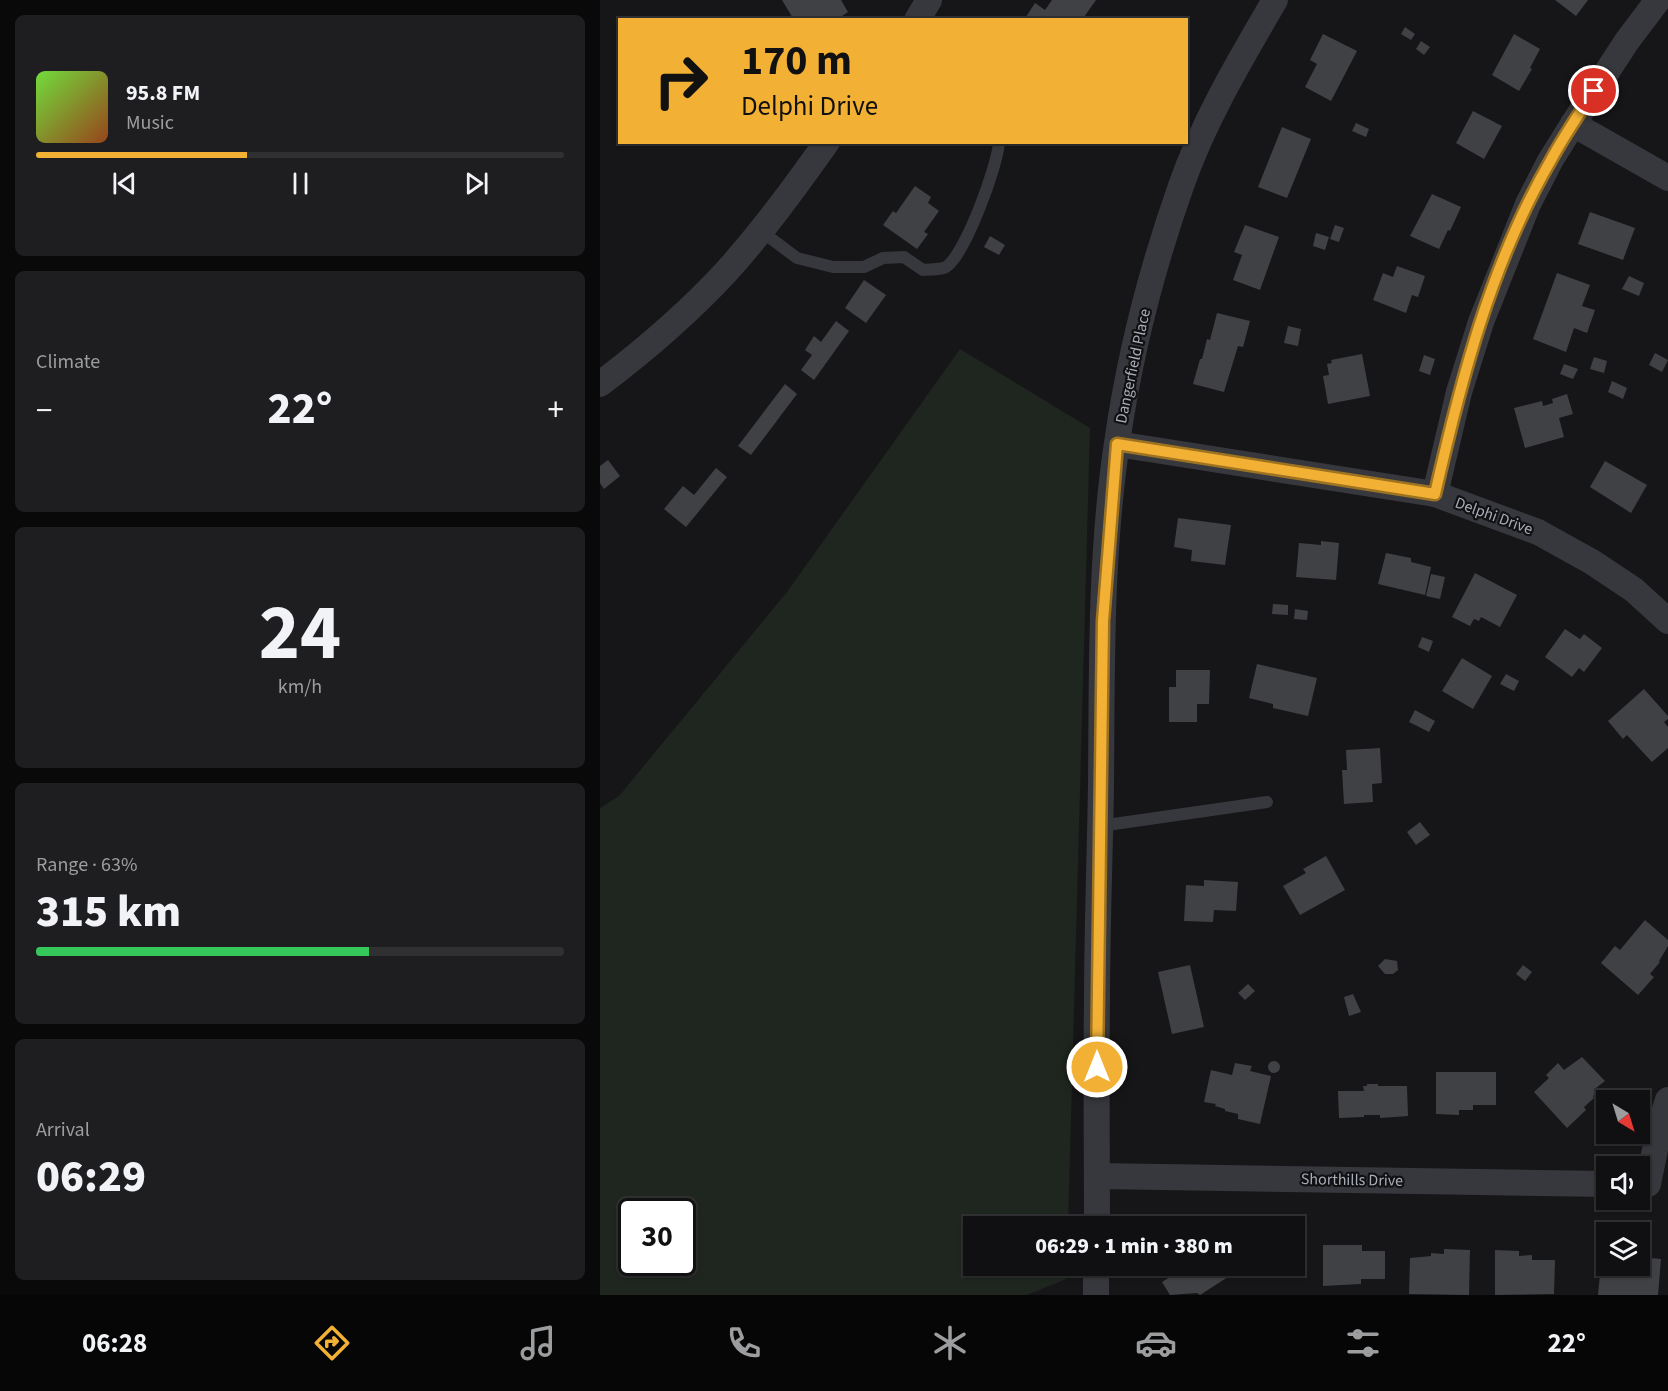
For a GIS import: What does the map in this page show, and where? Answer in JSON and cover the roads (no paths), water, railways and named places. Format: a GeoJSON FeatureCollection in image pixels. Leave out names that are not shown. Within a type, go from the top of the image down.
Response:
{"type":"FeatureCollection","features":[{"type":"Feature","properties":{"kind":"street"},"geometry":{"type":"LineString","coordinates":[[918,18],[929,0]]}},
{"type":"Feature","properties":{"kind":"street","name":"Dangerfield Place"},"geometry":{"type":"LineString","coordinates":[[1097,1216],[1097,1002],[1103,621],[1117,444],[1134,351],[1181,183],[1231,74],[1275,0]]}},
{"type":"Feature","properties":{"kind":"street"},"geometry":{"type":"LineString","coordinates":[[1435,494],[1459,392],[1481,321],[1528,204],[1550,161],[1573,124],[1627,41],[1658,0]]}},
{"type":"Feature","properties":{"kind":"street"},"geometry":{"type":"LineString","coordinates":[[1573,124],[1668,178]]}},
{"type":"Feature","properties":{"kind":"street"},"geometry":{"type":"LineString","coordinates":[[600,384],[684,313],[726,272],[761,231],[826,144]]}},
{"type":"Feature","properties":{"kind":"street","name":"Delphi Drive"},"geometry":{"type":"LineString","coordinates":[[1117,444],[1435,494],[1538,532],[1592,562],[1634,590],[1668,621]]}},
{"type":"Feature","properties":{"kind":"street"},"geometry":{"type":"LineString","coordinates":[[1652,1186],[1660,1125],[1668,1100]]}},
{"type":"Feature","properties":{"kind":"street","name":"Shorthills Drive"},"geometry":{"type":"LineString","coordinates":[[1097,1176],[1596,1184]]}},
{"type":"Feature","properties":{"kind":"street"},"geometry":{"type":"LineString","coordinates":[[1096,1276],[1096,1295]]}},
{"type":"Feature","properties":{"kind":"lane"},"geometry":{"type":"LineString","coordinates":[[761,231],[797,258],[833,267],[864,267],[883,258],[904,256],[923,270],[945,268],[959,254],[993,173],[999,144]]}},
{"type":"Feature","properties":{"kind":"lane"},"geometry":{"type":"LineString","coordinates":[[1100,826],[1267,802]]}}]}
